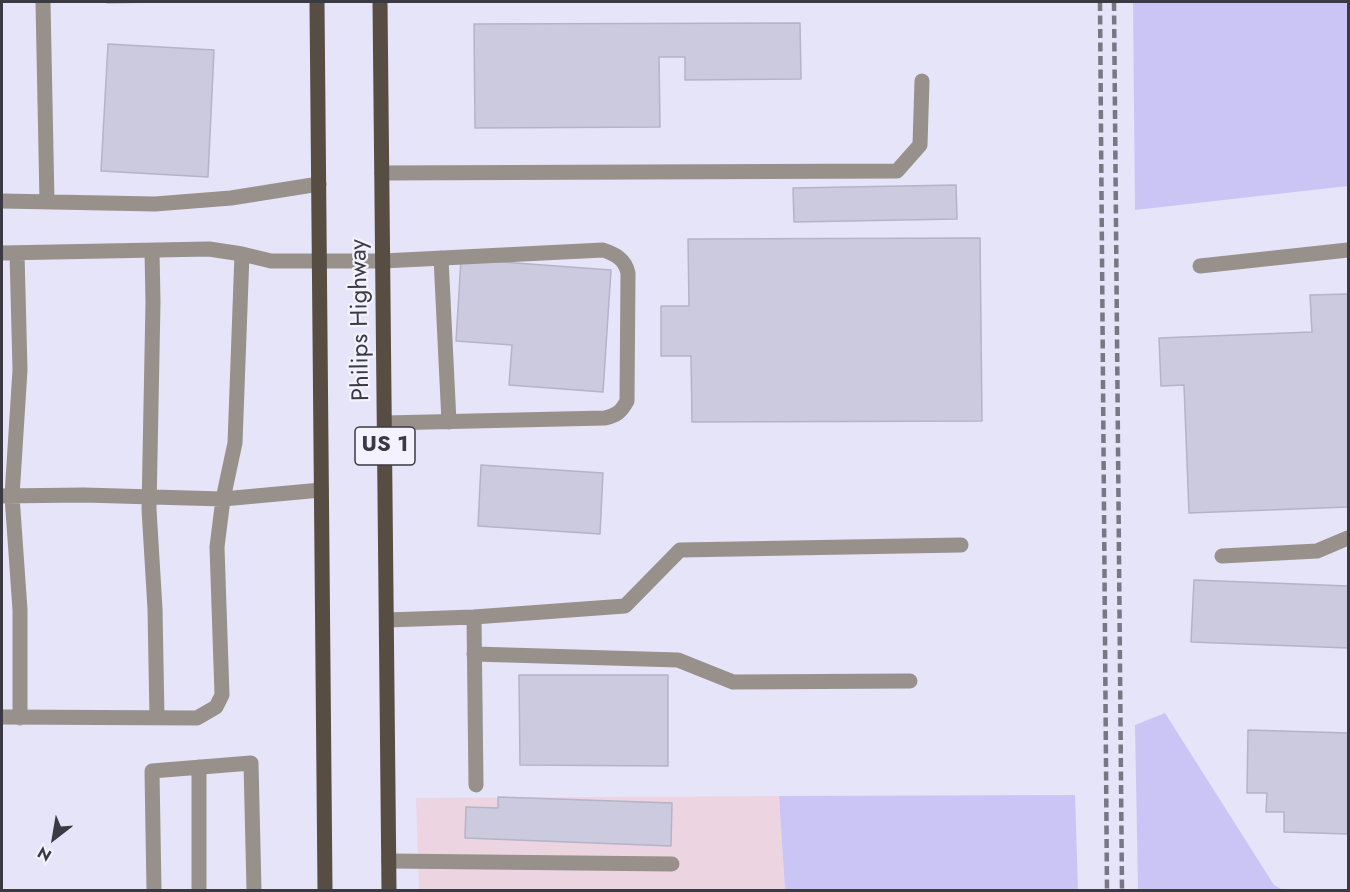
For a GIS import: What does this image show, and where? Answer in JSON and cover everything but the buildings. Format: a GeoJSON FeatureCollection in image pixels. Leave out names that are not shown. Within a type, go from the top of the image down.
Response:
{"type":"FeatureCollection","features":[{"type":"Feature","properties":{"kind":"main road","name":"Philips Highway"},"geometry":{"type":"LineString","coordinates":[[317,2],[325,891]]}},
{"type":"Feature","properties":{"kind":"main road","name":"Philips Highway"},"geometry":{"type":"LineString","coordinates":[[380,2],[389,891]]}},
{"type":"Feature","properties":{"kind":"lane"},"geometry":{"type":"LineString","coordinates":[[42,2],[47,202]]}},
{"type":"Feature","properties":{"kind":"lane"},"geometry":{"type":"LineString","coordinates":[[382,173],[897,171],[920,145],[922,81]]}},
{"type":"Feature","properties":{"kind":"lane"},"geometry":{"type":"LineString","coordinates":[[2,201],[155,204],[231,198],[319,184]]}},
{"type":"Feature","properties":{"kind":"lane"},"geometry":{"type":"LineString","coordinates":[[20,718],[20,610],[7,496],[20,370],[9,253],[209,249],[271,261],[383,261],[603,250],[620,258],[626,265],[628,273],[627,401],[622,410],[615,415],[605,418],[385,423]]}},
{"type":"Feature","properties":{"kind":"lane"},"geometry":{"type":"LineString","coordinates":[[1200,266],[1348,250]]}},
{"type":"Feature","properties":{"kind":"lane"},"geometry":{"type":"LineString","coordinates":[[152,251],[149,509],[155,609],[157,718]]}},
{"type":"Feature","properties":{"kind":"lane"},"geometry":{"type":"LineString","coordinates":[[2,717],[196,718],[216,707],[222,695],[217,547],[223,499],[235,443],[242,254]]}},
{"type":"Feature","properties":{"kind":"lane"},"geometry":{"type":"LineString","coordinates":[[441,258],[449,422]]}},
{"type":"Feature","properties":{"kind":"lane"},"geometry":{"type":"LineString","coordinates":[[7,496],[84,495],[223,499],[321,490]]}},
{"type":"Feature","properties":{"kind":"lane"},"geometry":{"type":"LineString","coordinates":[[1222,556],[1317,551],[1348,538]]}},
{"type":"Feature","properties":{"kind":"lane"},"geometry":{"type":"LineString","coordinates":[[387,620],[474,617],[625,606],[680,550],[961,545]]}},
{"type":"Feature","properties":{"kind":"lane"},"geometry":{"type":"LineString","coordinates":[[474,617],[476,785]]}},
{"type":"Feature","properties":{"kind":"lane"},"geometry":{"type":"LineString","coordinates":[[474,654],[678,660],[733,682],[910,681]]}},
{"type":"Feature","properties":{"kind":"lane"},"geometry":{"type":"LineString","coordinates":[[154,891],[152,771],[251,763],[254,891]]}},
{"type":"Feature","properties":{"kind":"lane"},"geometry":{"type":"LineString","coordinates":[[199,767],[199,891]]}},
{"type":"Feature","properties":{"kind":"lane"},"geometry":{"type":"LineString","coordinates":[[389,861],[672,864]]}},
{"type":"Feature","properties":{"kind":"shaded area"},"geometry":{"type":"Polygon","coordinates":[[[1133,2],[1348,2],[1348,186],[1135,210],[1133,2]]]}},
{"type":"Feature","properties":{"kind":"shaded area"},"geometry":{"type":"Polygon","coordinates":[[[1165,713],[1274,885],[1283,890],[1138,890],[1135,725],[1165,713]]]}},
{"type":"Feature","properties":{"kind":"shaded area"},"geometry":{"type":"Polygon","coordinates":[[[1075,795],[1078,890],[785,890],[779,796],[1075,795]]]}},
{"type":"Feature","properties":{"kind":"shaded area"},"geometry":{"type":"Polygon","coordinates":[[[779,796],[785,890],[419,890],[416,798],[779,796]]]}},
{"type":"Feature","properties":{"kind":"railway"},"geometry":{"type":"LineString","coordinates":[[1100,2],[1107,890]]}},
{"type":"Feature","properties":{"kind":"railway"},"geometry":{"type":"LineString","coordinates":[[1114,2],[1122,890]]}}]}
